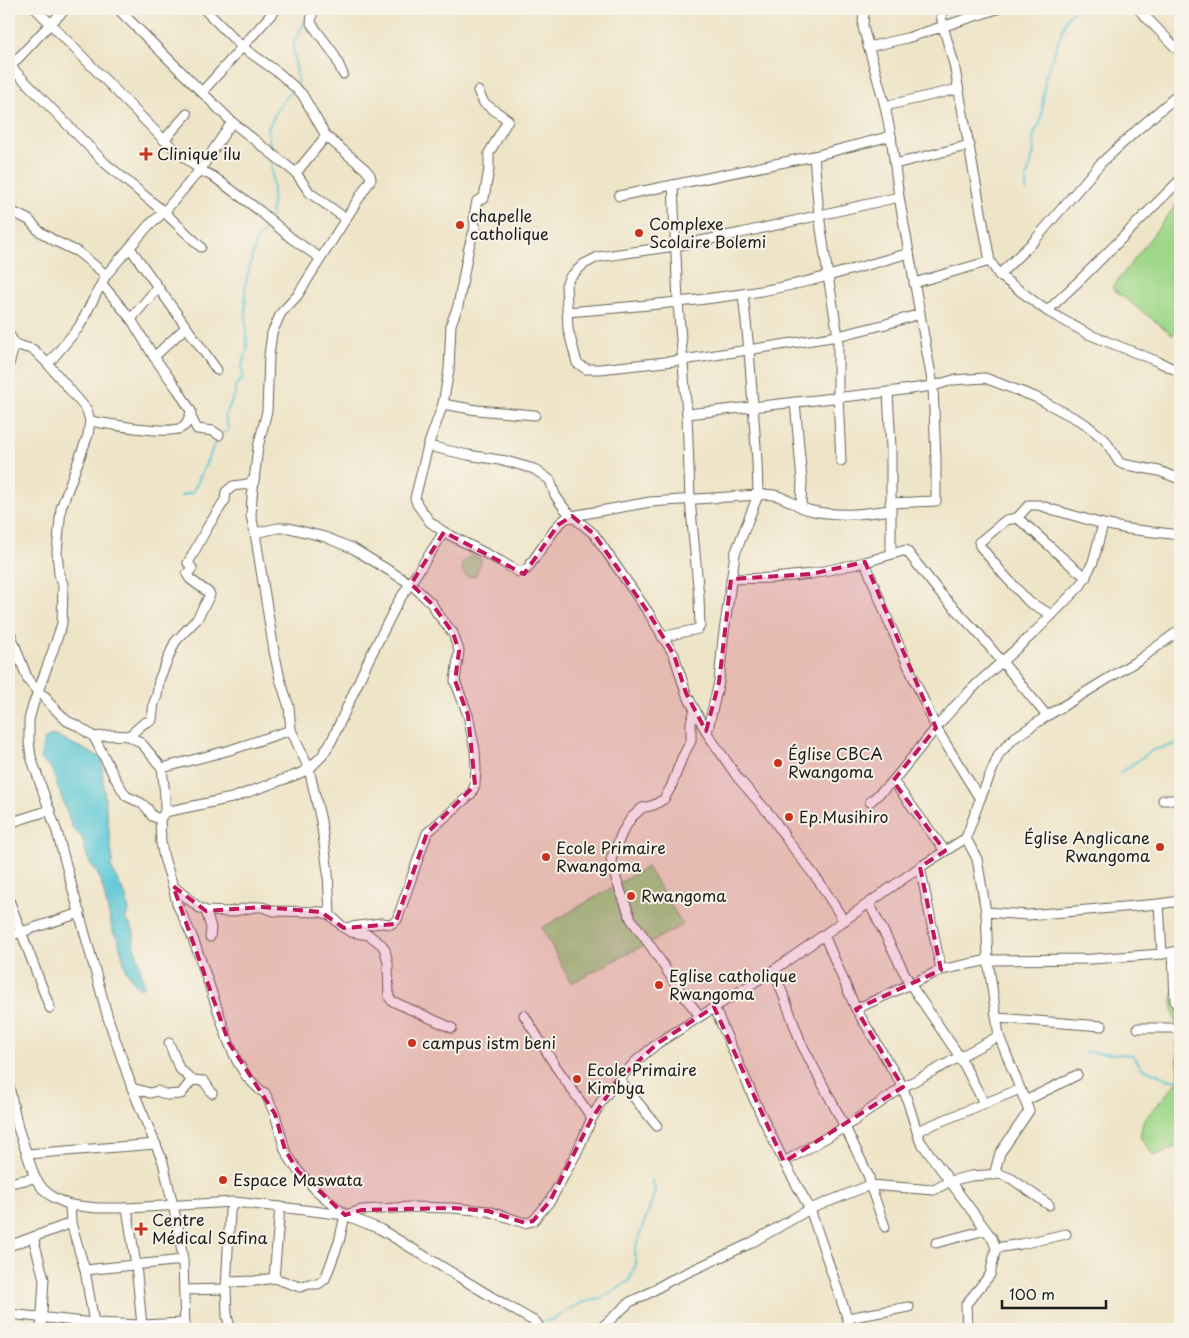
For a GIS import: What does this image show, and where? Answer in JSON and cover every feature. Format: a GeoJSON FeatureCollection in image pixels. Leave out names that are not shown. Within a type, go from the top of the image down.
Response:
{"type":"FeatureCollection","features":[{"type":"Feature","properties":{"kind":"street"},"geometry":{"type":"LineString","coordinates":[[36,9],[164,140],[200,170],[214,177],[260,211],[291,238],[320,258]]}},
{"type":"Feature","properties":{"kind":"street"},"geometry":{"type":"LineString","coordinates":[[66,9],[50,23],[10,66],[105,163],[164,212],[201,247]]}},
{"type":"Feature","properties":{"kind":"street"},"geometry":{"type":"LineString","coordinates":[[118,9],[232,122],[296,172],[310,193],[345,218]]}},
{"type":"Feature","properties":{"kind":"street"},"geometry":{"type":"LineString","coordinates":[[204,9],[242,47],[280,73],[302,94],[326,136],[365,169],[371,179],[297,296],[281,313],[272,334],[269,356],[267,411],[258,447],[251,516],[274,651],[289,707],[291,730],[309,769],[321,821],[328,872],[330,915]]}},
{"type":"Feature","properties":{"kind":"street"},"geometry":{"type":"LineString","coordinates":[[202,92],[276,9]]}},
{"type":"Feature","properties":{"kind":"street"},"geometry":{"type":"LineString","coordinates":[[312,9],[311,23],[334,54],[343,74]]}},
{"type":"Feature","properties":{"kind":"street"},"geometry":{"type":"LineString","coordinates":[[478,91],[484,103],[508,120],[489,154],[489,169],[484,198],[477,201],[474,216],[475,228],[469,247],[458,306],[450,324],[449,370],[443,404],[428,446],[414,498],[430,522],[444,532],[519,572],[527,569],[558,525],[565,519],[572,516],[650,502],[774,495],[811,510],[838,514],[867,514],[890,507],[936,501],[933,386],[898,197],[891,136],[885,106],[863,27],[864,9]]}},
{"type":"Feature","properties":{"kind":"street"},"geometry":{"type":"LineString","coordinates":[[942,9],[943,26],[954,64],[970,144],[990,261],[999,275],[1047,310],[1088,334],[1180,372]]}},
{"type":"Feature","properties":{"kind":"street"},"geometry":{"type":"LineString","coordinates":[[868,47],[907,38],[997,9]]}},
{"type":"Feature","properties":{"kind":"street"},"geometry":{"type":"LineString","coordinates":[[1138,9],[1180,52]]}},
{"type":"Feature","properties":{"kind":"street"},"geometry":{"type":"LineString","coordinates":[[885,106],[958,89]]}},
{"type":"Feature","properties":{"kind":"street"},"geometry":{"type":"LineString","coordinates":[[999,275],[1034,241],[1100,164],[1180,93]]}},
{"type":"Feature","properties":{"kind":"street"},"geometry":{"type":"LineString","coordinates":[[164,140],[187,114]]}},
{"type":"Feature","properties":{"kind":"street"},"geometry":{"type":"LineString","coordinates":[[48,364],[79,327],[106,275],[200,170],[232,122]]}},
{"type":"Feature","properties":{"kind":"street"},"geometry":{"type":"LineString","coordinates":[[296,172],[326,136]]}},
{"type":"Feature","properties":{"kind":"street"},"geometry":{"type":"LineString","coordinates":[[619,196],[814,156],[891,136]]}},
{"type":"Feature","properties":{"kind":"street"},"geometry":{"type":"LineString","coordinates":[[895,164],[970,144]]}},
{"type":"Feature","properties":{"kind":"street"},"geometry":{"type":"LineString","coordinates":[[814,156],[828,276],[838,336],[841,461]]}},
{"type":"Feature","properties":{"kind":"street"},"geometry":{"type":"LineString","coordinates":[[1047,310],[1180,180]]}},
{"type":"Feature","properties":{"kind":"street"},"geometry":{"type":"LineString","coordinates":[[662,637],[698,629],[700,626],[690,499],[687,414],[678,302],[673,185]]}},
{"type":"Feature","properties":{"kind":"street"},"geometry":{"type":"LineString","coordinates":[[898,197],[675,246],[598,257],[584,264],[570,277],[566,285],[568,329],[577,363],[586,369],[683,360],[838,336],[920,314]]}},
{"type":"Feature","properties":{"kind":"street"},"geometry":{"type":"LineString","coordinates":[[9,210],[29,220],[39,231],[55,241],[78,252],[106,275]]}},
{"type":"Feature","properties":{"kind":"street"},"geometry":{"type":"LineString","coordinates":[[130,248],[217,370]]}},
{"type":"Feature","properties":{"kind":"street"},"geometry":{"type":"LineString","coordinates":[[567,312],[744,294],[828,276],[909,253]]}},
{"type":"Feature","properties":{"kind":"street"},"geometry":{"type":"LineString","coordinates":[[914,283],[990,261]]}},
{"type":"Feature","properties":{"kind":"street"},"geometry":{"type":"LineString","coordinates":[[90,421],[142,429],[173,430],[187,423],[191,411],[131,319],[102,284]]}},
{"type":"Feature","properties":{"kind":"street"},"geometry":{"type":"LineString","coordinates":[[131,319],[157,288]]}},
{"type":"Feature","properties":{"kind":"street"},"geometry":{"type":"LineString","coordinates":[[707,733],[719,682],[735,554],[758,495],[744,294]]}},
{"type":"Feature","properties":{"kind":"street"},"geometry":{"type":"LineString","coordinates":[[154,357],[186,327]]}},
{"type":"Feature","properties":{"kind":"street"},"geometry":{"type":"LineString","coordinates":[[9,334],[15,344],[34,350],[48,364],[87,410],[90,421],[88,436],[61,508],[57,552],[59,574],[63,584],[62,624],[29,720],[29,742],[31,757],[57,832],[108,1018],[132,1088],[163,1162],[179,1232],[183,1260],[184,1326],[94,1326],[9,1314]]}},
{"type":"Feature","properties":{"kind":"street"},"geometry":{"type":"LineString","coordinates":[[9,364],[15,344]]}},
{"type":"Feature","properties":{"kind":"street"},"geometry":{"type":"LineString","coordinates":[[687,414],[888,392],[933,386],[953,380],[985,378],[1035,397],[1084,423],[1104,440],[1122,464],[1159,471],[1180,479]]}},
{"type":"Feature","properties":{"kind":"street"},"geometry":{"type":"LineString","coordinates":[[888,392],[891,448],[891,554]]}},
{"type":"Feature","properties":{"kind":"street"},"geometry":{"type":"LineString","coordinates":[[795,402],[802,480],[801,507]]}},
{"type":"Feature","properties":{"kind":"street"},"geometry":{"type":"LineString","coordinates":[[443,404],[477,410],[535,414]]}},
{"type":"Feature","properties":{"kind":"street"},"geometry":{"type":"LineString","coordinates":[[190,415],[197,429],[213,431],[219,436]]}},
{"type":"Feature","properties":{"kind":"street"},"geometry":{"type":"LineString","coordinates":[[428,446],[506,461],[534,469],[550,480],[564,508],[594,534],[648,612],[674,656],[686,693],[707,733],[738,778],[772,817],[820,882],[844,922]]}},
{"type":"Feature","properties":{"kind":"street"},"geometry":{"type":"LineString","coordinates":[[129,736],[144,723],[152,720],[159,680],[176,642],[197,619],[210,595],[187,574],[192,568],[188,563],[225,500],[226,492],[233,486],[248,484],[254,479]]}},
{"type":"Feature","properties":{"kind":"street"},"geometry":{"type":"LineString","coordinates":[[1052,615],[1030,602],[1004,575],[980,546],[979,542],[1006,520],[1017,518],[1029,505],[1039,504],[1102,524],[1180,535]]}},
{"type":"Feature","properties":{"kind":"street"},"geometry":{"type":"LineString","coordinates":[[1017,518],[1086,577]]}},
{"type":"Feature","properties":{"kind":"street"},"geometry":{"type":"LineString","coordinates":[[870,802],[893,781],[936,728],[979,682],[1034,633],[1081,585],[1093,562],[1102,524]]}},
{"type":"Feature","properties":{"kind":"street"},"geometry":{"type":"LineString","coordinates":[[255,533],[278,528],[289,528],[325,537],[354,549],[411,584],[432,604],[453,633],[459,651],[455,681],[468,715],[475,750],[476,785],[471,794],[427,833],[397,920],[391,924],[381,923],[344,928]]}},
{"type":"Feature","properties":{"kind":"street"},"geometry":{"type":"LineString","coordinates":[[94,736],[126,796],[141,803],[152,816],[163,816],[232,798],[309,769],[322,756],[332,740],[398,602],[444,532]]}},
{"type":"Feature","properties":{"kind":"street"},"geometry":{"type":"LineString","coordinates":[[731,579],[773,578],[811,574],[865,562],[906,550],[940,593],[980,634],[1047,716]]}},
{"type":"Feature","properties":{"kind":"street"},"geometry":{"type":"LineString","coordinates":[[865,562],[890,625],[936,728],[980,799]]}},
{"type":"Feature","properties":{"kind":"street"},"geometry":{"type":"LineString","coordinates":[[9,630],[28,680],[67,721],[94,736],[129,736],[143,745],[162,768],[165,796],[161,843],[164,858],[177,904],[192,936],[229,1043],[237,1062],[247,1077],[265,1093],[275,1114],[284,1150],[298,1171],[345,1216]]}},
{"type":"Feature","properties":{"kind":"street"},"geometry":{"type":"LineString","coordinates":[[345,1216],[362,1210],[411,1207],[452,1208],[488,1211],[525,1223],[533,1221],[550,1201],[577,1152],[602,1100],[636,1061],[658,1043],[774,970],[844,922],[869,902],[966,838],[980,799],[1000,754],[1014,738],[1140,658],[1180,630]]}},
{"type":"Feature","properties":{"kind":"street"},"geometry":{"type":"LineString","coordinates":[[695,710],[691,722],[691,740],[671,787],[664,798],[654,805],[642,808],[631,818],[622,833],[611,859],[631,919],[681,992],[700,1016]]}},
{"type":"Feature","properties":{"kind":"street"},"geometry":{"type":"LineString","coordinates":[[162,768],[230,750],[291,730]]}},
{"type":"Feature","properties":{"kind":"street"},"geometry":{"type":"LineString","coordinates":[[893,781],[946,851]]}},
{"type":"Feature","properties":{"kind":"street"},"geometry":{"type":"LineString","coordinates":[[1163,800],[1180,800]]}},
{"type":"Feature","properties":{"kind":"street"},"geometry":{"type":"LineString","coordinates":[[9,823],[50,810]]}},
{"type":"Feature","properties":{"kind":"street"},"geometry":{"type":"LineString","coordinates":[[966,838],[977,860],[986,912],[988,960],[1000,1036],[1030,1112],[1000,1153],[994,1175]]}},
{"type":"Feature","properties":{"kind":"street"},"geometry":{"type":"LineString","coordinates":[[920,867],[941,970]]}},
{"type":"Feature","properties":{"kind":"street"},"geometry":{"type":"LineString","coordinates":[[173,886],[198,907],[206,911],[229,912],[262,907],[274,911],[321,912],[330,915],[344,928],[352,932],[369,935],[382,945],[388,963],[389,997],[392,1001],[452,1028]]}},
{"type":"Feature","properties":{"kind":"street"},"geometry":{"type":"LineString","coordinates":[[9,900],[50,1008]]}},
{"type":"Feature","properties":{"kind":"street"},"geometry":{"type":"LineString","coordinates":[[986,912],[1028,915],[1180,901]]}},
{"type":"Feature","properties":{"kind":"street"},"geometry":{"type":"LineString","coordinates":[[869,902],[910,984],[960,1057],[984,1103]]}},
{"type":"Feature","properties":{"kind":"street"},"geometry":{"type":"LineString","coordinates":[[1159,904],[1162,954]]}},
{"type":"Feature","properties":{"kind":"street"},"geometry":{"type":"LineString","coordinates":[[206,911],[211,928],[210,937]]}},
{"type":"Feature","properties":{"kind":"street"},"geometry":{"type":"LineString","coordinates":[[9,936],[80,913]]}},
{"type":"Feature","properties":{"kind":"street"},"geometry":{"type":"LineString","coordinates":[[824,935],[856,1009],[903,1087],[920,1141],[992,1238],[996,1248],[990,1275],[966,1304],[967,1329]]}},
{"type":"Feature","properties":{"kind":"street"},"geometry":{"type":"LineString","coordinates":[[856,1009],[941,970],[988,960],[1092,959],[1162,954],[1177,951],[1175,1001],[1180,1011]]}},
{"type":"Feature","properties":{"kind":"street"},"geometry":{"type":"LineString","coordinates":[[774,970],[801,1043],[869,1177],[885,1228]]}},
{"type":"Feature","properties":{"kind":"street"},"geometry":{"type":"LineString","coordinates":[[714,1008],[784,1162],[810,1209],[851,1329]]}},
{"type":"Feature","properties":{"kind":"street"},"geometry":{"type":"LineString","coordinates":[[524,1015],[556,1067],[592,1118]]}},
{"type":"Feature","properties":{"kind":"street"},"geometry":{"type":"LineString","coordinates":[[997,1018],[1102,1026]]}},
{"type":"Feature","properties":{"kind":"street"},"geometry":{"type":"LineString","coordinates":[[1138,1028],[1180,1028]]}},
{"type":"Feature","properties":{"kind":"street"},"geometry":{"type":"LineString","coordinates":[[784,1162],[845,1128],[903,1087],[1000,1036]]}},
{"type":"Feature","properties":{"kind":"street"},"geometry":{"type":"LineString","coordinates":[[169,1043],[179,1068],[192,1080],[204,1081],[212,1093]]}},
{"type":"Feature","properties":{"kind":"street"},"geometry":{"type":"LineString","coordinates":[[1025,1101],[1077,1075]]}},
{"type":"Feature","properties":{"kind":"street"},"geometry":{"type":"LineString","coordinates":[[619,1079],[657,1126]]}},
{"type":"Feature","properties":{"kind":"street"},"geometry":{"type":"LineString","coordinates":[[132,1088],[150,1093],[157,1091],[167,1095],[181,1094],[192,1080]]}},
{"type":"Feature","properties":{"kind":"street"},"geometry":{"type":"LineString","coordinates":[[9,1086],[13,1129],[27,1154],[35,1178],[43,1189],[54,1198],[70,1205],[97,1208],[260,1202],[280,1207],[345,1216],[380,1229],[536,1322],[540,1329]]}},
{"type":"Feature","properties":{"kind":"street"},"geometry":{"type":"LineString","coordinates":[[917,1131],[1020,1088]]}},
{"type":"Feature","properties":{"kind":"street"},"geometry":{"type":"LineString","coordinates":[[27,1154],[156,1144]]}},
{"type":"Feature","properties":{"kind":"street"},"geometry":{"type":"LineString","coordinates":[[600,1329],[630,1302],[669,1281],[749,1244],[810,1209],[870,1185],[934,1190],[950,1181],[971,1176],[1000,1174],[1012,1179],[1049,1205]]}},
{"type":"Feature","properties":{"kind":"street"},"geometry":{"type":"LineString","coordinates":[[9,1183],[35,1178]]}},
{"type":"Feature","properties":{"kind":"street"},"geometry":{"type":"LineString","coordinates":[[230,1329],[227,1315],[226,1285],[230,1212],[234,1202]]}},
{"type":"Feature","properties":{"kind":"street"},"geometry":{"type":"LineString","coordinates":[[70,1205],[70,1223],[85,1270],[94,1326]]}},
{"type":"Feature","properties":{"kind":"street"},"geometry":{"type":"LineString","coordinates":[[274,1278],[280,1207]]}},
{"type":"Feature","properties":{"kind":"street"},"geometry":{"type":"LineString","coordinates":[[126,1208],[136,1265],[142,1325]]}},
{"type":"Feature","properties":{"kind":"street"},"geometry":{"type":"LineString","coordinates":[[184,1290],[274,1278],[300,1287],[318,1284],[325,1279],[339,1242],[345,1216]]}},
{"type":"Feature","properties":{"kind":"street"},"geometry":{"type":"LineString","coordinates":[[9,1246],[70,1223]]}},
{"type":"Feature","properties":{"kind":"street"},"geometry":{"type":"LineString","coordinates":[[936,1242],[986,1230]]}},
{"type":"Feature","properties":{"kind":"street"},"geometry":{"type":"LineString","coordinates":[[996,1248],[1066,1234]]}},
{"type":"Feature","properties":{"kind":"street"},"geometry":{"type":"LineString","coordinates":[[33,1237],[44,1279],[41,1329]]}},
{"type":"Feature","properties":{"kind":"street"},"geometry":{"type":"LineString","coordinates":[[85,1270],[183,1260]]}},
{"type":"Feature","properties":{"kind":"street"},"geometry":{"type":"LineString","coordinates":[[847,1318],[909,1307]]}},
{"type":"Feature","properties":{"kind":"highlighted area"},"geometry":{"type":"Polygon","coordinates":[[[572,516],[594,534],[648,612],[674,655],[686,693],[706,731],[719,682],[731,579],[811,574],[865,562],[936,728],[893,781],[945,851],[920,867],[941,970],[856,1009],[903,1087],[784,1162],[714,1007],[658,1043],[619,1079],[592,1118],[550,1201],[533,1221],[525,1223],[488,1211],[452,1208],[362,1210],[345,1215],[298,1171],[285,1150],[275,1114],[229,1043],[173,886],[206,911],[262,907],[321,912],[344,928],[395,924],[427,833],[475,785],[468,715],[455,681],[459,651],[453,633],[432,604],[411,584],[444,532],[524,574],[558,525],[572,516]]]}},
{"type":"Feature","properties":{"kind":"green space"},"geometry":{"type":"Polygon","coordinates":[[[1176,205],[1180,209],[1180,325],[1173,335],[1112,288],[1176,205]]]}},
{"type":"Feature","properties":{"kind":"green space"},"geometry":{"type":"Polygon","coordinates":[[[471,554],[482,560],[476,575],[471,577],[465,575],[462,563],[471,554]]]}},
{"type":"Feature","properties":{"kind":"green space","name":"Rwangoma"},"geometry":{"type":"Polygon","coordinates":[[[647,867],[683,925],[571,983],[542,928],[647,867]]]}},
{"type":"Feature","properties":{"kind":"green space"},"geometry":{"type":"Polygon","coordinates":[[[1179,977],[1180,1145],[1154,1156],[1140,1137],[1143,1121],[1179,1080],[1172,999],[1179,977]]]}},
{"type":"Feature","properties":{"kind":"water"},"geometry":{"type":"Polygon","coordinates":[[[54,735],[102,758],[103,783],[113,863],[110,865],[127,899],[129,911],[125,919],[134,932],[134,946],[144,986],[138,988],[126,970],[118,939],[113,932],[101,881],[86,854],[82,838],[72,827],[51,768],[40,759],[44,740],[54,735]]]}},
{"type":"Feature","properties":{"kind":"waterway"},"geometry":{"type":"LineString","coordinates":[[1026,191],[1026,180],[1034,152],[1033,136],[1041,121],[1045,78],[1067,17],[1075,9]]}},
{"type":"Feature","properties":{"kind":"waterway"},"geometry":{"type":"LineString","coordinates":[[297,84],[293,46],[308,15]]}},
{"type":"Feature","properties":{"kind":"waterway"},"geometry":{"type":"LineString","coordinates":[[270,148],[268,129],[278,108],[292,90]]}},
{"type":"Feature","properties":{"kind":"waterway"},"geometry":{"type":"LineString","coordinates":[[271,157],[273,191],[271,217]]}},
{"type":"Feature","properties":{"kind":"waterway"},"geometry":{"type":"LineString","coordinates":[[222,434],[229,430],[225,416],[235,394],[235,386],[243,378],[242,366],[247,351],[245,286],[256,241],[269,224]]}},
{"type":"Feature","properties":{"kind":"waterway"},"geometry":{"type":"LineString","coordinates":[[181,496],[193,492],[218,437]]}},
{"type":"Feature","properties":{"kind":"waterway"},"geometry":{"type":"LineString","coordinates":[[1120,773],[1153,750],[1180,743]]}},
{"type":"Feature","properties":{"kind":"waterway"},"geometry":{"type":"LineString","coordinates":[[1084,1052],[1133,1055],[1141,1067],[1170,1080],[1180,1079]]}},
{"type":"Feature","properties":{"kind":"waterway"},"geometry":{"type":"LineString","coordinates":[[539,1322],[552,1320],[581,1303],[601,1298],[629,1281],[636,1264],[635,1249],[655,1192],[652,1179]]}},
{"type":"Feature","properties":{"kind":"place","name":"Clinique ilu"},"geometry":{"type":"Point","coordinates":[146,154]}},
{"type":"Feature","properties":{"kind":"place","name":"chapelle catholique"},"geometry":{"type":"Point","coordinates":[460,225]}},
{"type":"Feature","properties":{"kind":"place","name":"Complexe Scolaire Bolemi"},"geometry":{"type":"Point","coordinates":[639,233]}},
{"type":"Feature","properties":{"kind":"place","name":"Église CBCA Rwangoma"},"geometry":{"type":"Point","coordinates":[778,763]}},
{"type":"Feature","properties":{"kind":"place","name":"Ep.Musihiro"},"geometry":{"type":"Point","coordinates":[789,817]}},
{"type":"Feature","properties":{"kind":"place","name":"Église Anglicane Rwangoma"},"geometry":{"type":"Point","coordinates":[1160,847]}},
{"type":"Feature","properties":{"kind":"place","name":"Ecole Primaire Rwangoma"},"geometry":{"type":"Point","coordinates":[546,857]}},
{"type":"Feature","properties":{"kind":"place","name":"Rwangoma"},"geometry":{"type":"Point","coordinates":[631,896]}},
{"type":"Feature","properties":{"kind":"place","name":"Eglise catholique Rwangoma"},"geometry":{"type":"Point","coordinates":[659,985]}},
{"type":"Feature","properties":{"kind":"place","name":"campus istm beni"},"geometry":{"type":"Point","coordinates":[412,1043]}},
{"type":"Feature","properties":{"kind":"place","name":"Ecole Primaire Kimbya"},"geometry":{"type":"Point","coordinates":[577,1079]}},
{"type":"Feature","properties":{"kind":"place","name":"Espace Maswata"},"geometry":{"type":"Point","coordinates":[223,1180]}},
{"type":"Feature","properties":{"kind":"place","name":"Centre Médical Safina"},"geometry":{"type":"Point","coordinates":[141,1229]}}]}
